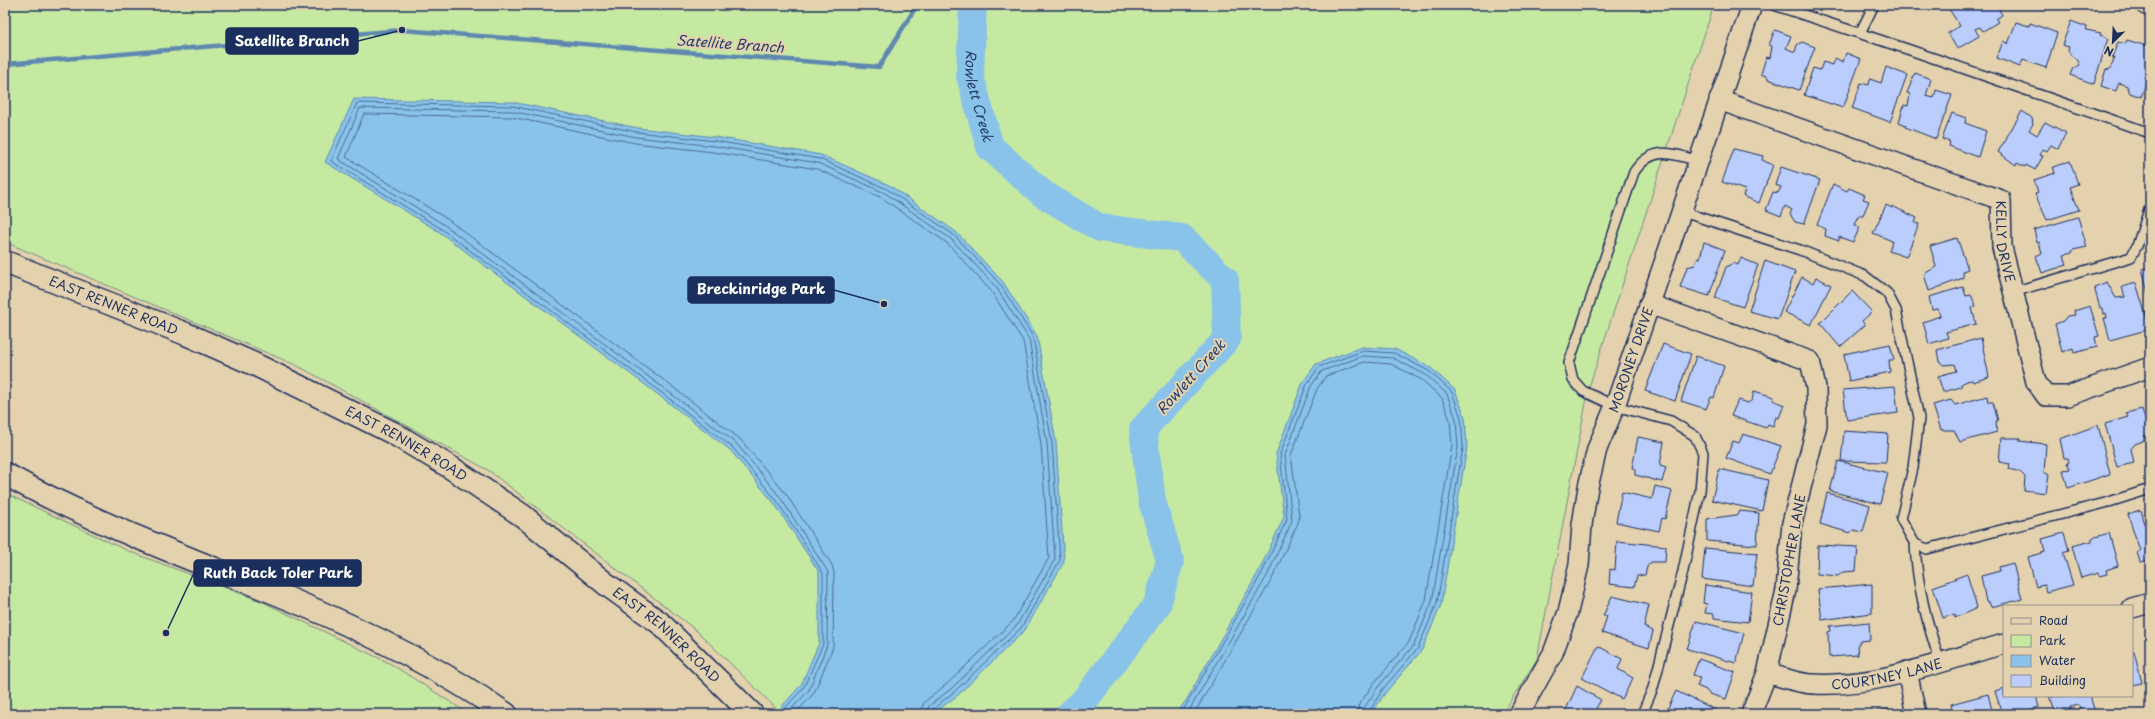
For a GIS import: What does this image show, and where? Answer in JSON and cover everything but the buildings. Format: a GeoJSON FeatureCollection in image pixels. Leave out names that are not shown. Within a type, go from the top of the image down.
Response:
{"type":"FeatureCollection","features":[{"type":"Feature","properties":{"kind":"main road","name":"EAST RENNER ROAD"},"geometry":{"type":"LineString","coordinates":[[5,262],[213,346],[393,432],[450,467],[523,516],[606,584],[660,623],[752,714]]}},
{"type":"Feature","properties":{"kind":"main road"},"geometry":{"type":"LineString","coordinates":[[5,474],[108,525],[358,629],[421,661],[475,693],[506,714]]}},
{"type":"Feature","properties":{"kind":"street","name":"MORONEY DRIVE"},"geometry":{"type":"LineString","coordinates":[[1519,714],[1553,652],[1568,612],[1579,565],[1582,525],[1588,487],[1597,449],[1615,406],[1680,211],[1752,5]]}},
{"type":"Feature","properties":{"kind":"street"},"geometry":{"type":"LineString","coordinates":[[2146,5],[2150,6]]}},
{"type":"Feature","properties":{"kind":"street","name":"KELLY DRIVE"},"geometry":{"type":"LineString","coordinates":[[1719,100],[2001,200],[2002,246],[2036,382],[2046,396],[2068,396],[2150,367]]}},
{"type":"Feature","properties":{"kind":"street","name":"CHRISTOPHER LANE"},"geometry":{"type":"LineString","coordinates":[[1649,304],[1810,361],[1816,388],[1817,425],[1792,523],[1786,590],[1767,673],[1751,714]]}},
{"type":"Feature","properties":{"kind":"street"},"geometry":{"type":"LineString","coordinates":[[2133,608],[2150,603]]}},
{"type":"Feature","properties":{"kind":"street","name":"COURTNEY LANE"},"geometry":{"type":"LineString","coordinates":[[1767,673],[1813,684],[1844,685],[1875,680],[2003,644]]}},
{"type":"Feature","properties":{"kind":"street"},"geometry":{"type":"LineString","coordinates":[[1907,671],[1916,714]]}},
{"type":"Feature","properties":{"kind":"lane"},"geometry":{"type":"LineString","coordinates":[[1774,5],[1860,33],[2150,133]]}},
{"type":"Feature","properties":{"kind":"lane"},"geometry":{"type":"LineString","coordinates":[[1860,33],[1874,5]]}},
{"type":"Feature","properties":{"kind":"lane"},"geometry":{"type":"LineString","coordinates":[[1642,714],[1653,688],[1683,571],[1700,491],[1703,452],[1695,436],[1671,420],[1615,406],[1583,391],[1573,380],[1570,363],[1634,172],[1639,165],[1654,154],[1670,152],[1698,161]]}},
{"type":"Feature","properties":{"kind":"lane"},"geometry":{"type":"LineString","coordinates":[[2013,292],[2131,257],[2137,246],[2150,207]]}},
{"type":"Feature","properties":{"kind":"lane"},"geometry":{"type":"LineString","coordinates":[[1680,211],[1800,250],[1865,276],[1886,293],[1896,310],[1920,418],[1913,468],[1901,519],[1915,544],[1916,573],[1923,608],[1940,662]]}},
{"type":"Feature","properties":{"kind":"lane"},"geometry":{"type":"LineString","coordinates":[[1915,544],[1927,549],[2109,502],[2150,489]]}},
{"type":"Feature","properties":{"kind":"green space"},"geometry":{"type":"Polygon","coordinates":[[[5,5],[1714,5],[1589,387],[1537,659],[1502,714],[782,714],[697,631],[488,470],[298,366],[5,242],[5,5]]]}},
{"type":"Feature","properties":{"kind":"green space"},"geometry":{"type":"Polygon","coordinates":[[[5,493],[128,551],[263,602],[391,664],[469,714],[5,714],[5,493]]]}},
{"type":"Feature","properties":{"kind":"water"},"geometry":{"type":"Polygon","coordinates":[[[354,99],[512,102],[638,128],[715,137],[821,155],[889,185],[956,232],[1003,282],[1037,336],[1056,442],[1064,562],[1025,630],[958,695],[933,714],[775,714],[801,685],[819,643],[819,572],[774,503],[730,450],[652,390],[438,231],[325,162],[354,99]]]}},
{"type":"Feature","properties":{"kind":"water"},"geometry":{"type":"Polygon","coordinates":[[[1362,347],[1395,349],[1431,368],[1455,390],[1465,417],[1467,447],[1441,605],[1422,650],[1386,692],[1371,714],[1176,714],[1187,699],[1259,571],[1284,517],[1276,454],[1303,382],[1316,364],[1362,347]]]}},
{"type":"Feature","properties":{"kind":"waterway","name":"Satellite Branch"},"geometry":{"type":"LineString","coordinates":[[5,64],[402,30],[879,67],[917,5]]}},
{"type":"Feature","properties":{"kind":"waterway","name":"Rowlett Creek"},"geometry":{"type":"LineString","coordinates":[[973,5],[970,76],[990,147],[1043,194],[1100,228],[1182,238],[1225,280],[1227,339],[1143,429],[1152,501],[1170,561],[1157,605],[1084,701],[1070,714]]}},
{"type":"Feature","properties":{"kind":"place","name":"Satellite Branch"},"geometry":{"type":"Point","coordinates":[402,30]}},
{"type":"Feature","properties":{"kind":"place","name":"Breckinridge Park"},"geometry":{"type":"Point","coordinates":[884,304]}},
{"type":"Feature","properties":{"kind":"place","name":"Ruth Back Toler Park"},"geometry":{"type":"Point","coordinates":[166,633]}}]}
